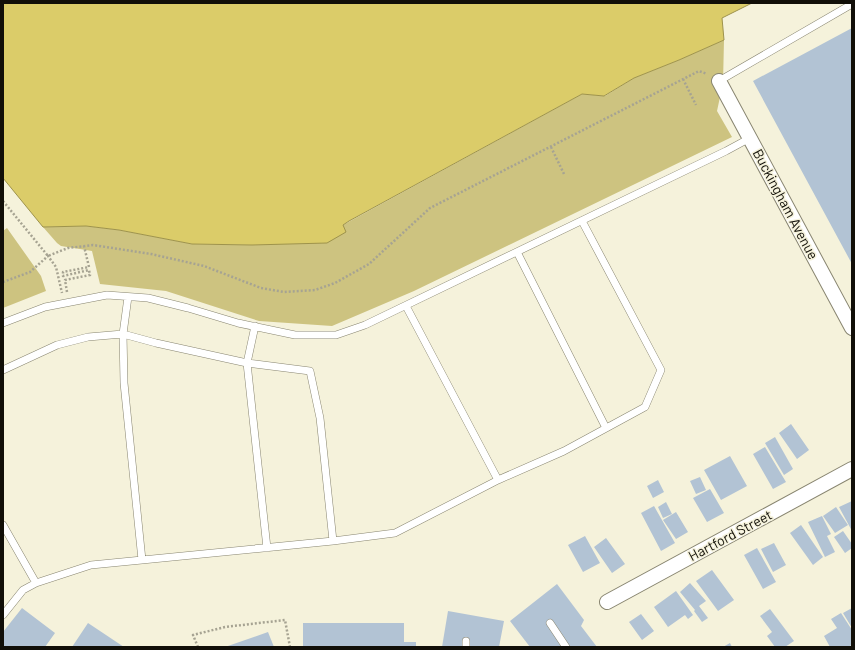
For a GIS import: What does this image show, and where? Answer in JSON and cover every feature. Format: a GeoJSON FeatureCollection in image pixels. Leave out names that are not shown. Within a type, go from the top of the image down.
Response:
{"type":"FeatureCollection","features":[{"type":"Feature","properties":{"kind":"street","name":"Buckingham Avenue"},"geometry":{"type":"LineString","coordinates":[[719,81],[852,328]]}},
{"type":"Feature","properties":{"kind":"street","name":"Hartford Street"},"geometry":{"type":"LineString","coordinates":[[607,602],[852,469]]}},
{"type":"Feature","properties":{"kind":"lane"},"geometry":{"type":"LineString","coordinates":[[719,81],[852,4]]}},
{"type":"Feature","properties":{"kind":"lane"},"geometry":{"type":"LineString","coordinates":[[3,323],[45,307],[107,295],[148,298],[295,335],[336,335],[365,325],[406,306],[726,152],[750,138]]}},
{"type":"Feature","properties":{"kind":"lane"},"geometry":{"type":"LineString","coordinates":[[3,616],[23,590],[36,583],[91,565],[334,541],[395,533],[498,480],[564,451],[645,407],[661,370],[582,221]]}},
{"type":"Feature","properties":{"kind":"lane"},"geometry":{"type":"LineString","coordinates":[[517,252],[606,428]]}},
{"type":"Feature","properties":{"kind":"lane"},"geometry":{"type":"LineString","coordinates":[[128,297],[123,334],[124,383],[142,560]]}},
{"type":"Feature","properties":{"kind":"lane"},"geometry":{"type":"LineString","coordinates":[[406,306],[498,480]]}},
{"type":"Feature","properties":{"kind":"lane"},"geometry":{"type":"LineString","coordinates":[[255,326],[247,363],[267,548]]}},
{"type":"Feature","properties":{"kind":"lane"},"geometry":{"type":"LineString","coordinates":[[3,370],[57,344],[88,337],[123,334],[156,343],[247,363],[310,371],[320,418],[334,541]]}},
{"type":"Feature","properties":{"kind":"lane"},"geometry":{"type":"LineString","coordinates":[[3,525],[36,583]]}},
{"type":"Feature","properties":{"kind":"lane"},"geometry":{"type":"LineString","coordinates":[[550,623],[566,647]]}},
{"type":"Feature","properties":{"kind":"path"},"geometry":{"type":"LineString","coordinates":[[3,282],[30,272],[48,256],[68,248],[93,245],[143,253],[204,266],[261,288],[284,292],[315,290],[336,283],[369,264],[430,208],[699,71],[719,81]]}},
{"type":"Feature","properties":{"kind":"path"},"geometry":{"type":"LineString","coordinates":[[683,79],[696,105]]}},
{"type":"Feature","properties":{"kind":"path"},"geometry":{"type":"LineString","coordinates":[[551,147],[564,174]]}},
{"type":"Feature","properties":{"kind":"path"},"geometry":{"type":"LineString","coordinates":[[3,201],[56,267],[60,284]]}},
{"type":"Feature","properties":{"kind":"path"},"geometry":{"type":"LineString","coordinates":[[69,302],[65,280],[90,275],[89,270],[63,276],[63,272],[89,267],[84,246]]}},
{"type":"Feature","properties":{"kind":"path"},"geometry":{"type":"LineString","coordinates":[[198,647],[193,635],[226,627],[285,620],[290,647]]}},
{"type":"Feature","properties":{"kind":"shaded area"},"geometry":{"type":"Polygon","coordinates":[[[3,3],[752,3],[722,18],[724,40],[634,78],[604,96],[582,94],[349,221],[343,225],[346,232],[327,243],[252,245],[192,244],[119,230],[86,226],[43,227],[3,178],[3,3]]]}},
{"type":"Feature","properties":{"kind":"shaded area"},"geometry":{"type":"Polygon","coordinates":[[[724,40],[723,83],[717,111],[732,137],[414,291],[332,326],[259,321],[166,291],[100,284],[92,251],[61,246],[43,227],[86,226],[119,230],[192,244],[252,245],[343,225],[582,94],[605,96],[634,78],[724,40]]]}},
{"type":"Feature","properties":{"kind":"shaded area"},"geometry":{"type":"Polygon","coordinates":[[[7,228],[41,276],[46,291],[3,308],[3,231],[7,228]]]}},
{"type":"Feature","properties":{"kind":"building"},"geometry":{"type":"Polygon","coordinates":[[[852,28],[852,264],[753,81],[852,28]]]}},
{"type":"Feature","properties":{"kind":"building"},"geometry":{"type":"Polygon","coordinates":[[[791,424],[809,450],[797,459],[779,433],[791,424]]]}},
{"type":"Feature","properties":{"kind":"building"},"geometry":{"type":"Polygon","coordinates":[[[775,437],[793,469],[784,475],[765,443],[775,437]]]}},
{"type":"Feature","properties":{"kind":"building"},"geometry":{"type":"Polygon","coordinates":[[[765,447],[786,482],[773,489],[753,454],[765,447]]]}},
{"type":"Feature","properties":{"kind":"building"},"geometry":{"type":"Polygon","coordinates":[[[730,456],[747,486],[721,500],[704,470],[730,456]]]}},
{"type":"Feature","properties":{"kind":"building"},"geometry":{"type":"Polygon","coordinates":[[[700,477],[706,490],[696,494],[690,481],[700,477]]]}},
{"type":"Feature","properties":{"kind":"building"},"geometry":{"type":"Polygon","coordinates":[[[658,480],[664,492],[653,498],[647,486],[658,480]]]}},
{"type":"Feature","properties":{"kind":"building"},"geometry":{"type":"Polygon","coordinates":[[[710,489],[724,513],[707,522],[693,498],[710,489]]]}},
{"type":"Feature","properties":{"kind":"building"},"geometry":{"type":"Polygon","coordinates":[[[852,501],[852,531],[839,507],[852,501]]]}},
{"type":"Feature","properties":{"kind":"building"},"geometry":{"type":"Polygon","coordinates":[[[666,502],[672,514],[663,518],[658,507],[666,502]]]}},
{"type":"Feature","properties":{"kind":"building"},"geometry":{"type":"Polygon","coordinates":[[[654,506],[675,543],[661,551],[641,513],[654,506]]]}},
{"type":"Feature","properties":{"kind":"building"},"geometry":{"type":"Polygon","coordinates":[[[836,507],[848,525],[835,533],[823,516],[836,507]]]}},
{"type":"Feature","properties":{"kind":"building"},"geometry":{"type":"Polygon","coordinates":[[[676,512],[688,532],[676,539],[663,520],[676,512]]]}},
{"type":"Feature","properties":{"kind":"building"},"geometry":{"type":"Polygon","coordinates":[[[822,516],[831,534],[827,536],[835,552],[825,557],[808,522],[822,516]]]}},
{"type":"Feature","properties":{"kind":"building"},"geometry":{"type":"Polygon","coordinates":[[[801,525],[823,557],[813,565],[790,533],[801,525]]]}},
{"type":"Feature","properties":{"kind":"building"},"geometry":{"type":"Polygon","coordinates":[[[843,531],[852,544],[852,548],[845,553],[834,537],[843,531]]]}},
{"type":"Feature","properties":{"kind":"building"},"geometry":{"type":"Polygon","coordinates":[[[585,536],[600,563],[583,572],[568,545],[585,536]]]}},
{"type":"Feature","properties":{"kind":"building"},"geometry":{"type":"Polygon","coordinates":[[[606,538],[625,564],[612,573],[594,547],[606,538]]]}},
{"type":"Feature","properties":{"kind":"building"},"geometry":{"type":"Polygon","coordinates":[[[774,543],[786,565],[773,572],[761,549],[774,543]]]}},
{"type":"Feature","properties":{"kind":"building"},"geometry":{"type":"Polygon","coordinates":[[[757,548],[776,582],[763,589],[744,555],[757,548]]]}},
{"type":"Feature","properties":{"kind":"building"},"geometry":{"type":"Polygon","coordinates":[[[712,570],[734,600],[718,611],[696,581],[712,570]]]}},
{"type":"Feature","properties":{"kind":"building"},"geometry":{"type":"Polygon","coordinates":[[[690,583],[706,601],[699,606],[708,618],[702,622],[694,611],[695,610],[680,592],[690,583]]]}},
{"type":"Feature","properties":{"kind":"building"},"geometry":{"type":"Polygon","coordinates":[[[557,584],[584,620],[581,626],[597,647],[530,647],[510,621],[557,584]]]}},
{"type":"Feature","properties":{"kind":"building"},"geometry":{"type":"Polygon","coordinates":[[[676,591],[693,615],[688,619],[685,615],[668,627],[654,607],[676,591]]]}},
{"type":"Feature","properties":{"kind":"building"},"geometry":{"type":"Polygon","coordinates":[[[22,608],[55,633],[45,647],[3,647],[3,632],[22,608]]]}},
{"type":"Feature","properties":{"kind":"building"},"geometry":{"type":"Polygon","coordinates":[[[852,608],[852,628],[843,613],[852,608]]]}},
{"type":"Feature","properties":{"kind":"building"},"geometry":{"type":"Polygon","coordinates":[[[770,609],[794,641],[785,647],[775,647],[767,636],[772,632],[760,616],[770,609]]]}},
{"type":"Feature","properties":{"kind":"building"},"geometry":{"type":"Polygon","coordinates":[[[448,611],[504,621],[499,647],[442,647],[448,611]]]}},
{"type":"Feature","properties":{"kind":"building"},"geometry":{"type":"Polygon","coordinates":[[[841,613],[852,630],[852,645],[848,647],[830,647],[824,636],[837,628],[831,619],[841,613]]]}},
{"type":"Feature","properties":{"kind":"building"},"geometry":{"type":"Polygon","coordinates":[[[641,614],[654,631],[642,640],[629,622],[641,614]]]}},
{"type":"Feature","properties":{"kind":"building"},"geometry":{"type":"Polygon","coordinates":[[[88,623],[124,647],[72,647],[88,623]]]}},
{"type":"Feature","properties":{"kind":"building"},"geometry":{"type":"Polygon","coordinates":[[[303,623],[404,623],[404,642],[416,642],[416,647],[303,647],[303,623]]]}},
{"type":"Feature","properties":{"kind":"building"},"geometry":{"type":"Polygon","coordinates":[[[268,632],[274,647],[225,647],[268,632]]]}},
{"type":"Feature","properties":{"kind":"building"},"geometry":{"type":"Polygon","coordinates":[[[730,643],[732,647],[723,647],[730,643]]]}}]}
